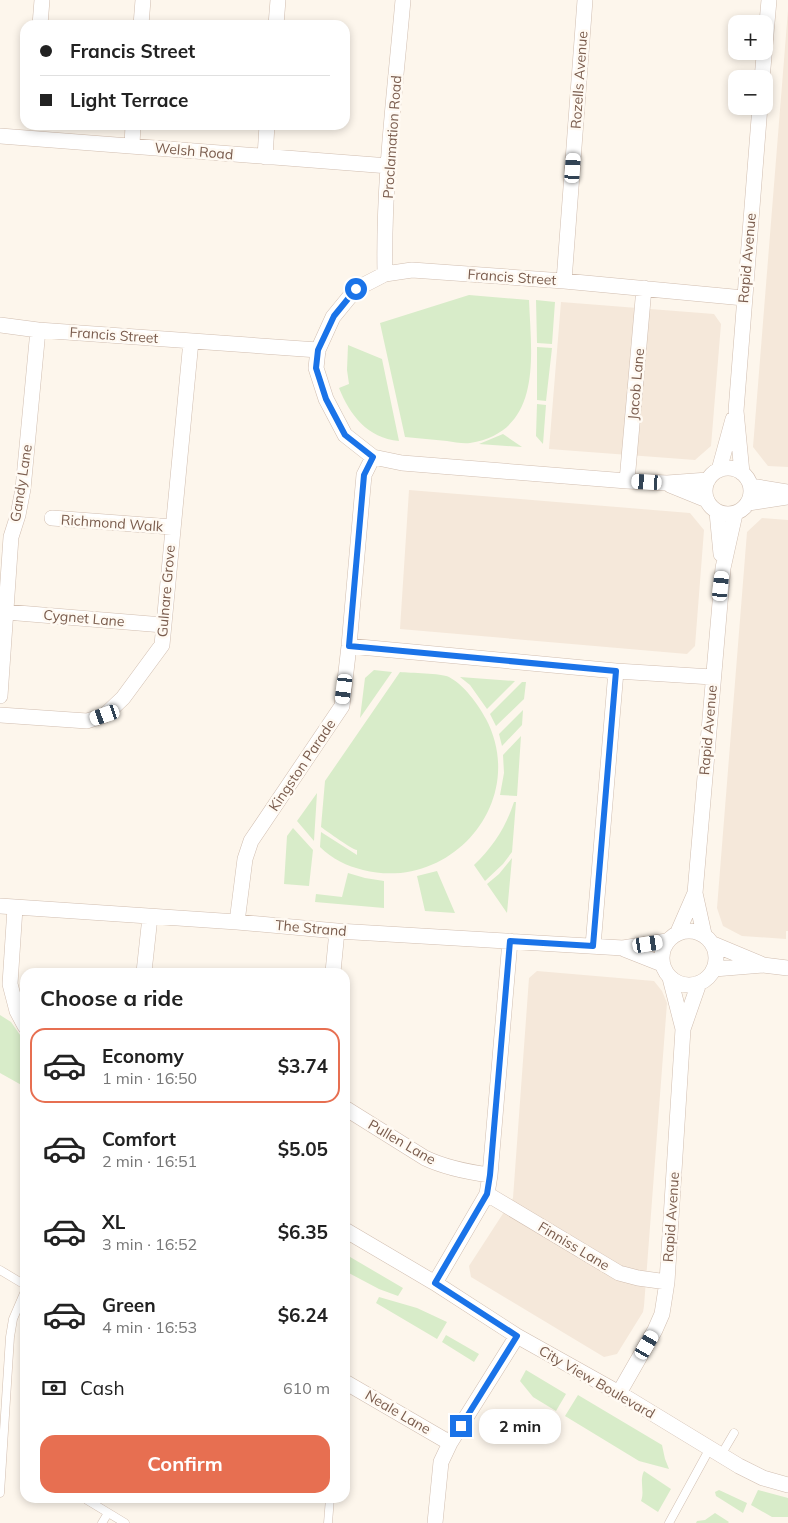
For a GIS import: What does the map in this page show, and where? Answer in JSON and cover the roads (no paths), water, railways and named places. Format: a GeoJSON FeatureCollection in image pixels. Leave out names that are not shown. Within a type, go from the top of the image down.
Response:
{"type":"FeatureCollection","features":[{"type":"Feature","properties":{"kind":"street"},"geometry":{"type":"LineString","coordinates":[[40,20],[42,0]]}},
{"type":"Feature","properties":{"kind":"street"},"geometry":{"type":"LineString","coordinates":[[141,20],[143,0]]}},
{"type":"Feature","properties":{"kind":"street"},"geometry":{"type":"LineString","coordinates":[[276,20],[278,0]]}},
{"type":"Feature","properties":{"kind":"street","name":"Proclamation Road"},"geometry":{"type":"LineString","coordinates":[[385,274],[384,242],[388,166],[403,0]]}},
{"type":"Feature","properties":{"kind":"street","name":"Rozells Avenue"},"geometry":{"type":"LineString","coordinates":[[564,281],[585,0]]}},
{"type":"Feature","properties":{"kind":"street"},"geometry":{"type":"LineString","coordinates":[[763,70],[769,0]]}},
{"type":"Feature","properties":{"kind":"street","name":"Rapid Avenue"},"geometry":{"type":"LineString","coordinates":[[742,473],[736,410],[759,115]]}},
{"type":"Feature","properties":{"kind":"street"},"geometry":{"type":"LineString","coordinates":[[132,145],[133,130]]}},
{"type":"Feature","properties":{"kind":"street"},"geometry":{"type":"LineString","coordinates":[[265,157],[267,130]]}},
{"type":"Feature","properties":{"kind":"street","name":"Welsh Road"},"geometry":{"type":"LineString","coordinates":[[0,136],[32,132],[132,145],[388,166]]}},
{"type":"Feature","properties":{"kind":"street","name":"Francis Street"},"geometry":{"type":"LineString","coordinates":[[713,475],[667,483],[627,481],[392,462],[373,457],[345,435],[326,399],[316,368],[318,350],[334,316],[356,289],[385,274],[412,270],[564,281],[744,298]]}},
{"type":"Feature","properties":{"kind":"street","name":"Jacob Lane"},"geometry":{"type":"LineString","coordinates":[[627,481],[644,288]]}},
{"type":"Feature","properties":{"kind":"street","name":"Francis Street"},"geometry":{"type":"LineString","coordinates":[[0,325],[38,330],[318,350]]}},
{"type":"Feature","properties":{"kind":"street","name":"Gandy Lane"},"geometry":{"type":"LineString","coordinates":[[0,696],[11,537],[23,489],[38,330]]}},
{"type":"Feature","properties":{"kind":"street","name":"Gulnare Grove"},"geometry":{"type":"LineString","coordinates":[[0,715],[87,721],[105,715],[123,698],[162,645],[191,341]]}},
{"type":"Feature","properties":{"kind":"street","name":"Rapid Avenue"},"geometry":{"type":"LineString","coordinates":[[713,475],[736,410]]}},
{"type":"Feature","properties":{"kind":"street","name":"Kingston Parade"},"geometry":{"type":"LineString","coordinates":[[237,922],[244,859],[251,841],[342,706],[364,475],[373,457]]}},
{"type":"Feature","properties":{"kind":"street"},"geometry":{"type":"LineString","coordinates":[[727,468],[735,469],[747,479],[751,486],[751,494],[748,503],[742,510],[735,514],[726,514],[717,512],[710,506],[705,487],[713,475],[727,468]]}},
{"type":"Feature","properties":{"kind":"street","name":"Francis Street"},"geometry":{"type":"LineString","coordinates":[[667,483],[707,500]]}},
{"type":"Feature","properties":{"kind":"street"},"geometry":{"type":"LineString","coordinates":[[751,486],[788,492]]}},
{"type":"Feature","properties":{"kind":"street"},"geometry":{"type":"LineString","coordinates":[[748,503],[788,497]]}},
{"type":"Feature","properties":{"kind":"street","name":"Rapid Avenue"},"geometry":{"type":"LineString","coordinates":[[717,512],[723,568]]}},
{"type":"Feature","properties":{"kind":"street","name":"Rapid Avenue"},"geometry":{"type":"LineString","coordinates":[[709,939],[695,893],[712,677],[723,568],[735,514]]}},
{"type":"Feature","properties":{"kind":"street","name":"Richmond Walk"},"geometry":{"type":"LineString","coordinates":[[52,518],[172,527]]}},
{"type":"Feature","properties":{"kind":"street","name":"Cygnet Lane"},"geometry":{"type":"LineString","coordinates":[[6,612],[164,625]]}},
{"type":"Feature","properties":{"kind":"street"},"geometry":{"type":"LineString","coordinates":[[349,646],[616,671],[712,677]]}},
{"type":"Feature","properties":{"kind":"street"},"geometry":{"type":"LineString","coordinates":[[593,946],[616,671]]}},
{"type":"Feature","properties":{"kind":"street","name":"Rapid Avenue"},"geometry":{"type":"LineString","coordinates":[[672,936],[695,893]]}},
{"type":"Feature","properties":{"kind":"street"},"geometry":{"type":"LineString","coordinates":[[7,907],[10,984],[20,1017]]}},
{"type":"Feature","properties":{"kind":"street","name":"The Strand"},"geometry":{"type":"LineString","coordinates":[[7,907],[237,922],[337,931],[623,948],[672,936]]}},
{"type":"Feature","properties":{"kind":"street"},"geometry":{"type":"LineString","coordinates":[[144,968],[150,917]]}},
{"type":"Feature","properties":{"kind":"street"},"geometry":{"type":"LineString","coordinates":[[709,939],[716,952],[716,961],[714,969],[705,980],[699,983],[684,985],[670,978],[662,964],[661,955],[672,936],[687,930],[696,931],[763,965]]}},
{"type":"Feature","properties":{"kind":"street"},"geometry":{"type":"LineString","coordinates":[[332,968],[337,931]]}},
{"type":"Feature","properties":{"kind":"street"},"geometry":{"type":"LineString","coordinates":[[435,1283],[487,1194],[510,941]]}},
{"type":"Feature","properties":{"kind":"street","name":"The Strand"},"geometry":{"type":"LineString","coordinates":[[623,948],[662,964]]}},
{"type":"Feature","properties":{"kind":"street"},"geometry":{"type":"LineString","coordinates":[[714,969],[763,965],[788,968]]}},
{"type":"Feature","properties":{"kind":"street","name":"Rapid Avenue"},"geometry":{"type":"LineString","coordinates":[[670,978],[683,1029]]}},
{"type":"Feature","properties":{"kind":"street","name":"Rapid Avenue"},"geometry":{"type":"LineString","coordinates":[[619,1393],[655,1330],[662,1314],[667,1282],[683,1029],[699,983]]}},
{"type":"Feature","properties":{"kind":"street","name":"Pullen Lane"},"geometry":{"type":"LineString","coordinates":[[350,1111],[425,1158],[455,1170],[490,1175]]}},
{"type":"Feature","properties":{"kind":"street","name":"Finniss Lane"},"geometry":{"type":"LineString","coordinates":[[487,1194],[619,1273],[667,1282]]}},
{"type":"Feature","properties":{"kind":"street","name":"City View Boulevard"},"geometry":{"type":"LineString","coordinates":[[350,1233],[435,1283],[517,1336],[619,1393],[715,1452],[763,1478],[788,1485]]}},
{"type":"Feature","properties":{"kind":"street"},"geometry":{"type":"LineString","coordinates":[[435,1523],[441,1462],[450,1443],[517,1336]]}},
{"type":"Feature","properties":{"kind":"street","name":"Neale Lane"},"geometry":{"type":"LineString","coordinates":[[350,1385],[450,1443]]}},
{"type":"Feature","properties":{"kind":"street","name":"City View Boulevard"},"geometry":{"type":"LineString","coordinates":[[715,1452],[761,1470],[788,1474]]}},
{"type":"Feature","properties":{"kind":"lane"},"geometry":{"type":"LineString","coordinates":[[0,1270],[20,1282]]}},
{"type":"Feature","properties":{"kind":"lane"},"geometry":{"type":"LineString","coordinates":[[0,1493],[10,1337],[13,1319],[20,1303]]}},
{"type":"Feature","properties":{"kind":"lane"},"geometry":{"type":"LineString","coordinates":[[668,1523],[715,1452],[734,1433]]}},
{"type":"Feature","properties":{"kind":"lane"},"geometry":{"type":"LineString","coordinates":[[92,1503],[125,1523]]}},
{"type":"Feature","properties":{"kind":"lane"},"geometry":{"type":"LineString","coordinates":[[328,1523],[330,1503]]}},
{"type":"Feature","properties":{"kind":"lane"},"geometry":{"type":"LineString","coordinates":[[102,1523],[108,1513]]}}]}
